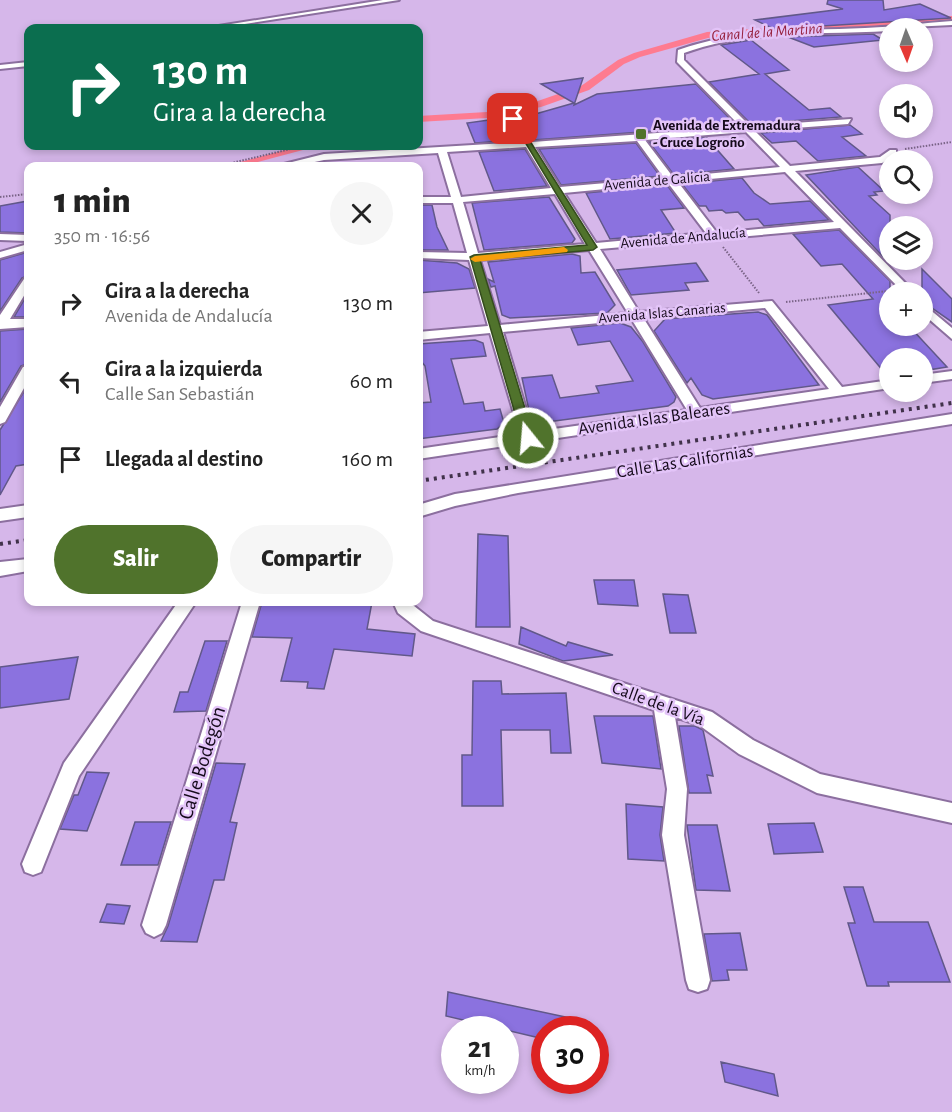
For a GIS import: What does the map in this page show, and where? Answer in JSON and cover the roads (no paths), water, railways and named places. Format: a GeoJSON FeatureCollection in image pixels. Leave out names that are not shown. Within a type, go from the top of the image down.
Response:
{"type":"FeatureCollection","features":[{"type":"Feature","properties":{"kind":"street"},"geometry":{"type":"LineString","coordinates":[[236,24],[396,0]]}},
{"type":"Feature","properties":{"kind":"street"},"geometry":{"type":"LineString","coordinates":[[933,25],[952,23]]}},
{"type":"Feature","properties":{"kind":"street"},"geometry":{"type":"LineString","coordinates":[[879,30],[744,36],[690,48],[681,52],[680,60],[898,282]]}},
{"type":"Feature","properties":{"kind":"street"},"geometry":{"type":"LineString","coordinates":[[0,67],[24,64]]}},
{"type":"Feature","properties":{"kind":"street"},"geometry":{"type":"LineString","coordinates":[[513,119],[696,413]]}},
{"type":"Feature","properties":{"kind":"street"},"geometry":{"type":"LineString","coordinates":[[323,162],[442,150],[639,138],[848,121]]}},
{"type":"Feature","properties":{"kind":"street"},"geometry":{"type":"LineString","coordinates":[[639,138],[713,235]]}},
{"type":"Feature","properties":{"kind":"street"},"geometry":{"type":"LineString","coordinates":[[442,150],[528,438]]}},
{"type":"Feature","properties":{"kind":"street","name":"Avenida de Galicia"},"geometry":{"type":"LineString","coordinates":[[423,200],[457,200],[879,160]]}},
{"type":"Feature","properties":{"kind":"street","name":"Avenida de Andalucía"},"geometry":{"type":"LineString","coordinates":[[423,255],[474,257],[840,225]]}},
{"type":"Feature","properties":{"kind":"street"},"geometry":{"type":"LineString","coordinates":[[0,237],[24,238]]}},
{"type":"Feature","properties":{"kind":"street"},"geometry":{"type":"LineString","coordinates":[[0,255],[24,248]]}},
{"type":"Feature","properties":{"kind":"street"},"geometry":{"type":"LineString","coordinates":[[1,324],[24,287]]}},
{"type":"Feature","properties":{"kind":"street","name":"Avenida Islas Canarias"},"geometry":{"type":"LineString","coordinates":[[423,336],[768,304],[839,392]]}},
{"type":"Feature","properties":{"kind":"street"},"geometry":{"type":"LineString","coordinates":[[933,317],[952,335]]}},
{"type":"Feature","properties":{"kind":"street"},"geometry":{"type":"LineString","coordinates":[[1,324],[24,322]]}},
{"type":"Feature","properties":{"kind":"street"},"geometry":{"type":"LineString","coordinates":[[933,378],[952,375]]}},
{"type":"Feature","properties":{"kind":"street"},"geometry":{"type":"LineString","coordinates":[[0,419],[24,377]]}},
{"type":"Feature","properties":{"kind":"street","name":"Avenida Islas Baleares"},"geometry":{"type":"LineString","coordinates":[[423,453],[879,386]]}},
{"type":"Feature","properties":{"kind":"street","name":"Calle Las Californias"},"geometry":{"type":"LineString","coordinates":[[423,510],[455,500],[518,488],[952,419]]}},
{"type":"Feature","properties":{"kind":"street"},"geometry":{"type":"LineString","coordinates":[[0,515],[24,512]]}},
{"type":"Feature","properties":{"kind":"street"},"geometry":{"type":"LineString","coordinates":[[0,568],[24,565]]}},
{"type":"Feature","properties":{"kind":"street"},"geometry":{"type":"LineString","coordinates":[[33,864],[71,770],[184,606]]}},
{"type":"Feature","properties":{"kind":"street","name":"Calle Bodegón"},"geometry":{"type":"LineString","coordinates":[[154,925],[250,606]]}},
{"type":"Feature","properties":{"kind":"street","name":"Calle de la Vía"},"geometry":{"type":"LineString","coordinates":[[403,606],[427,626],[705,718],[746,747],[817,783],[952,813]]}},
{"type":"Feature","properties":{"kind":"street"},"geometry":{"type":"LineString","coordinates":[[663,704],[677,789],[673,835],[698,980]]}},
{"type":"Feature","properties":{"kind":"waterway","name":"Canal de la Martina"},"geometry":{"type":"LineString","coordinates":[[423,119],[487,115],[537,105],[585,88],[621,62],[637,55],[707,35],[952,19]]}},
{"type":"Feature","properties":{"kind":"waterway","name":"Canal de la Martina"},"geometry":{"type":"LineString","coordinates":[[247,162],[296,150]]}},
{"type":"Feature","properties":{"kind":"railway"},"geometry":{"type":"LineString","coordinates":[[423,480],[952,403]]}},
{"type":"Feature","properties":{"kind":"railway"},"geometry":{"type":"LineString","coordinates":[[0,544],[24,541]]}},
{"type":"Feature","properties":{"kind":"place","name":"Avenida de Extremadura - Cruce Logroño"},"geometry":{"type":"Point","coordinates":[641,134]}}]}
